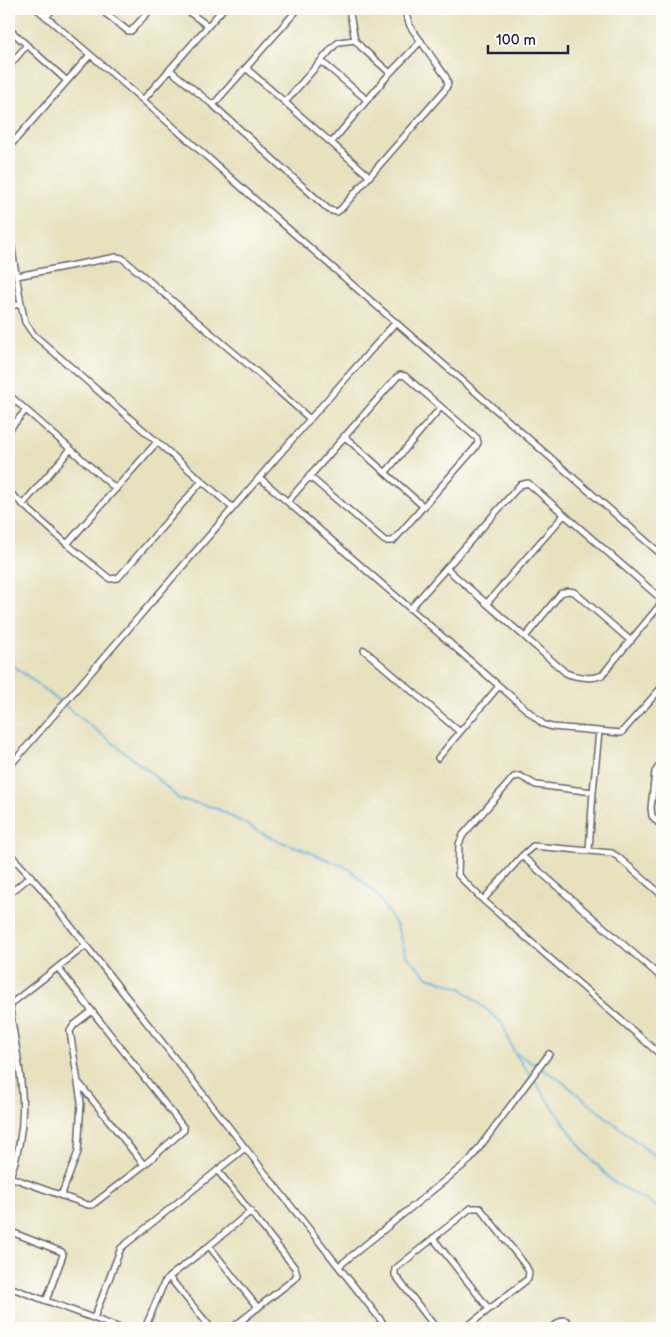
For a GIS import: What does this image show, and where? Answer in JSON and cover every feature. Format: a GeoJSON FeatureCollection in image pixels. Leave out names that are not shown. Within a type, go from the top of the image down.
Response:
{"type":"FeatureCollection","features":[{"type":"Feature","properties":{"kind":"street"},"geometry":{"type":"LineString","coordinates":[[37,9],[662,555]]}},
{"type":"Feature","properties":{"kind":"street"},"geometry":{"type":"LineString","coordinates":[[46,17],[53,9]]}},
{"type":"Feature","properties":{"kind":"street"},"geometry":{"type":"LineString","coordinates":[[100,9],[128,32],[151,9]]}},
{"type":"Feature","properties":{"kind":"street"},"geometry":{"type":"LineString","coordinates":[[186,9],[208,26]]}},
{"type":"Feature","properties":{"kind":"street"},"geometry":{"type":"LineString","coordinates":[[143,100],[223,9]]}},
{"type":"Feature","properties":{"kind":"street"},"geometry":{"type":"LineString","coordinates":[[212,105],[298,9]]}},
{"type":"Feature","properties":{"kind":"street"},"geometry":{"type":"LineString","coordinates":[[349,9],[355,40],[390,73]]}},
{"type":"Feature","properties":{"kind":"street"},"geometry":{"type":"LineString","coordinates":[[170,70],[333,212],[341,209],[445,90],[448,84],[446,77],[410,26],[404,9]]}},
{"type":"Feature","properties":{"kind":"street"},"geometry":{"type":"LineString","coordinates":[[9,29],[67,81]]}},
{"type":"Feature","properties":{"kind":"street"},"geometry":{"type":"LineString","coordinates":[[286,101],[334,46],[339,42],[355,40]]}},
{"type":"Feature","properties":{"kind":"street"},"geometry":{"type":"LineString","coordinates":[[332,142],[390,73],[421,41]]}},
{"type":"Feature","properties":{"kind":"street"},"geometry":{"type":"LineString","coordinates":[[9,66],[27,45]]}},
{"type":"Feature","properties":{"kind":"street"},"geometry":{"type":"LineString","coordinates":[[9,147],[90,55]]}},
{"type":"Feature","properties":{"kind":"street"},"geometry":{"type":"LineString","coordinates":[[321,61],[367,100]]}},
{"type":"Feature","properties":{"kind":"street"},"geometry":{"type":"LineString","coordinates":[[246,68],[286,101],[369,176]]}},
{"type":"Feature","properties":{"kind":"street"},"geometry":{"type":"LineString","coordinates":[[9,231],[10,252],[17,276],[21,304],[26,322],[34,335],[233,508]]}},
{"type":"Feature","properties":{"kind":"street"},"geometry":{"type":"LineString","coordinates":[[17,276],[116,257],[122,258],[310,419]]}},
{"type":"Feature","properties":{"kind":"street"},"geometry":{"type":"LineString","coordinates":[[9,306],[21,304]]}},
{"type":"Feature","properties":{"kind":"street"},"geometry":{"type":"LineString","coordinates":[[9,767],[396,322]]}},
{"type":"Feature","properties":{"kind":"street"},"geometry":{"type":"LineString","coordinates":[[288,501],[309,476],[344,436],[400,375],[405,376],[477,438],[478,443],[475,448],[393,541],[389,542],[385,541],[309,476]]}},
{"type":"Feature","properties":{"kind":"street"},"geometry":{"type":"LineString","coordinates":[[9,396],[116,489]]}},
{"type":"Feature","properties":{"kind":"street"},"geometry":{"type":"LineString","coordinates":[[386,472],[441,407]]}},
{"type":"Feature","properties":{"kind":"street"},"geometry":{"type":"LineString","coordinates":[[9,430],[26,410]]}},
{"type":"Feature","properties":{"kind":"street"},"geometry":{"type":"LineString","coordinates":[[344,436],[424,507]]}},
{"type":"Feature","properties":{"kind":"street"},"geometry":{"type":"LineString","coordinates":[[67,544],[157,442]]}},
{"type":"Feature","properties":{"kind":"street"},"geometry":{"type":"LineString","coordinates":[[23,504],[70,450]]}},
{"type":"Feature","properties":{"kind":"street"},"geometry":{"type":"LineString","coordinates":[[260,478],[547,726],[600,732],[623,732],[662,687]]}},
{"type":"Feature","properties":{"kind":"street"},"geometry":{"type":"LineString","coordinates":[[9,492],[67,544],[110,579],[118,578],[202,481]]}},
{"type":"Feature","properties":{"kind":"street"},"geometry":{"type":"LineString","coordinates":[[410,608],[446,568],[523,483],[528,483],[658,596],[661,601],[658,609],[602,675],[597,678],[572,675],[566,673],[526,636],[446,568]]}},
{"type":"Feature","properties":{"kind":"street"},"geometry":{"type":"LineString","coordinates":[[487,603],[564,515]]}},
{"type":"Feature","properties":{"kind":"street"},"geometry":{"type":"LineString","coordinates":[[526,636],[562,593],[568,591],[574,592],[630,642]]}},
{"type":"Feature","properties":{"kind":"street"},"geometry":{"type":"LineString","coordinates":[[364,650],[460,732]]}},
{"type":"Feature","properties":{"kind":"street"},"geometry":{"type":"LineString","coordinates":[[438,758],[500,686]]}},
{"type":"Feature","properties":{"kind":"street"},"geometry":{"type":"LineString","coordinates":[[588,850],[600,732]]}},
{"type":"Feature","properties":{"kind":"street"},"geometry":{"type":"LineString","coordinates":[[662,762],[655,772],[651,808],[652,816],[662,827]]}},
{"type":"Feature","properties":{"kind":"street"},"geometry":{"type":"LineString","coordinates":[[593,792],[536,785],[520,776],[514,777],[463,835],[459,844],[458,875],[662,1056]]}},
{"type":"Feature","properties":{"kind":"street"},"geometry":{"type":"LineString","coordinates":[[484,900],[533,846],[588,850],[612,854],[662,895]]}},
{"type":"Feature","properties":{"kind":"street"},"geometry":{"type":"LineString","coordinates":[[9,853],[31,876],[339,1266],[384,1327]]}},
{"type":"Feature","properties":{"kind":"street"},"geometry":{"type":"LineString","coordinates":[[522,856],[662,978]]}},
{"type":"Feature","properties":{"kind":"street"},"geometry":{"type":"LineString","coordinates":[[9,894],[31,876]]}},
{"type":"Feature","properties":{"kind":"street"},"geometry":{"type":"LineString","coordinates":[[58,968],[184,1128],[183,1132],[144,1165],[95,1204],[88,1205],[9,1179],[21,1141],[23,1096],[10,1009],[12,1003],[85,946]]}},
{"type":"Feature","properties":{"kind":"street"},"geometry":{"type":"LineString","coordinates":[[61,1196],[78,1152],[81,1102],[70,1031],[74,1025],[91,1012]]}},
{"type":"Feature","properties":{"kind":"street"},"geometry":{"type":"LineString","coordinates":[[339,1266],[470,1160],[549,1054]]}},
{"type":"Feature","properties":{"kind":"street"},"geometry":{"type":"LineString","coordinates":[[78,1082],[144,1165]]}},
{"type":"Feature","properties":{"kind":"street"},"geometry":{"type":"LineString","coordinates":[[94,1318],[121,1248],[245,1148]]}},
{"type":"Feature","properties":{"kind":"street"},"geometry":{"type":"LineString","coordinates":[[218,1171],[295,1268],[297,1275],[232,1328]]}},
{"type":"Feature","properties":{"kind":"street"},"geometry":{"type":"LineString","coordinates":[[436,1328],[395,1272],[395,1269],[471,1208],[478,1207],[529,1272],[528,1279],[465,1328]]}},
{"type":"Feature","properties":{"kind":"street"},"geometry":{"type":"LineString","coordinates":[[146,1328],[161,1287],[169,1277],[250,1211]]}},
{"type":"Feature","properties":{"kind":"street"},"geometry":{"type":"LineString","coordinates":[[9,1230],[62,1252],[46,1301]]}},
{"type":"Feature","properties":{"kind":"street"},"geometry":{"type":"LineString","coordinates":[[433,1238],[489,1309]]}},
{"type":"Feature","properties":{"kind":"street"},"geometry":{"type":"LineString","coordinates":[[208,1246],[258,1308]]}},
{"type":"Feature","properties":{"kind":"street"},"geometry":{"type":"LineString","coordinates":[[169,1277],[210,1328]]}},
{"type":"Feature","properties":{"kind":"street"},"geometry":{"type":"LineString","coordinates":[[9,1287],[120,1328]]}},
{"type":"Feature","properties":{"kind":"street"},"geometry":{"type":"LineString","coordinates":[[551,1328],[563,1320],[567,1321],[572,1328]]}},
{"type":"Feature","properties":{"kind":"waterway"},"geometry":{"type":"LineString","coordinates":[[9,662],[150,772],[179,799],[216,808],[275,840],[300,848],[350,869],[377,895],[397,926],[406,955],[428,977],[461,988],[502,1023],[514,1052],[583,1150],[612,1181],[659,1208],[662,1212]]}},
{"type":"Feature","properties":{"kind":"waterway"},"geometry":{"type":"LineString","coordinates":[[516,1053],[560,1080],[662,1162]]}}]}
